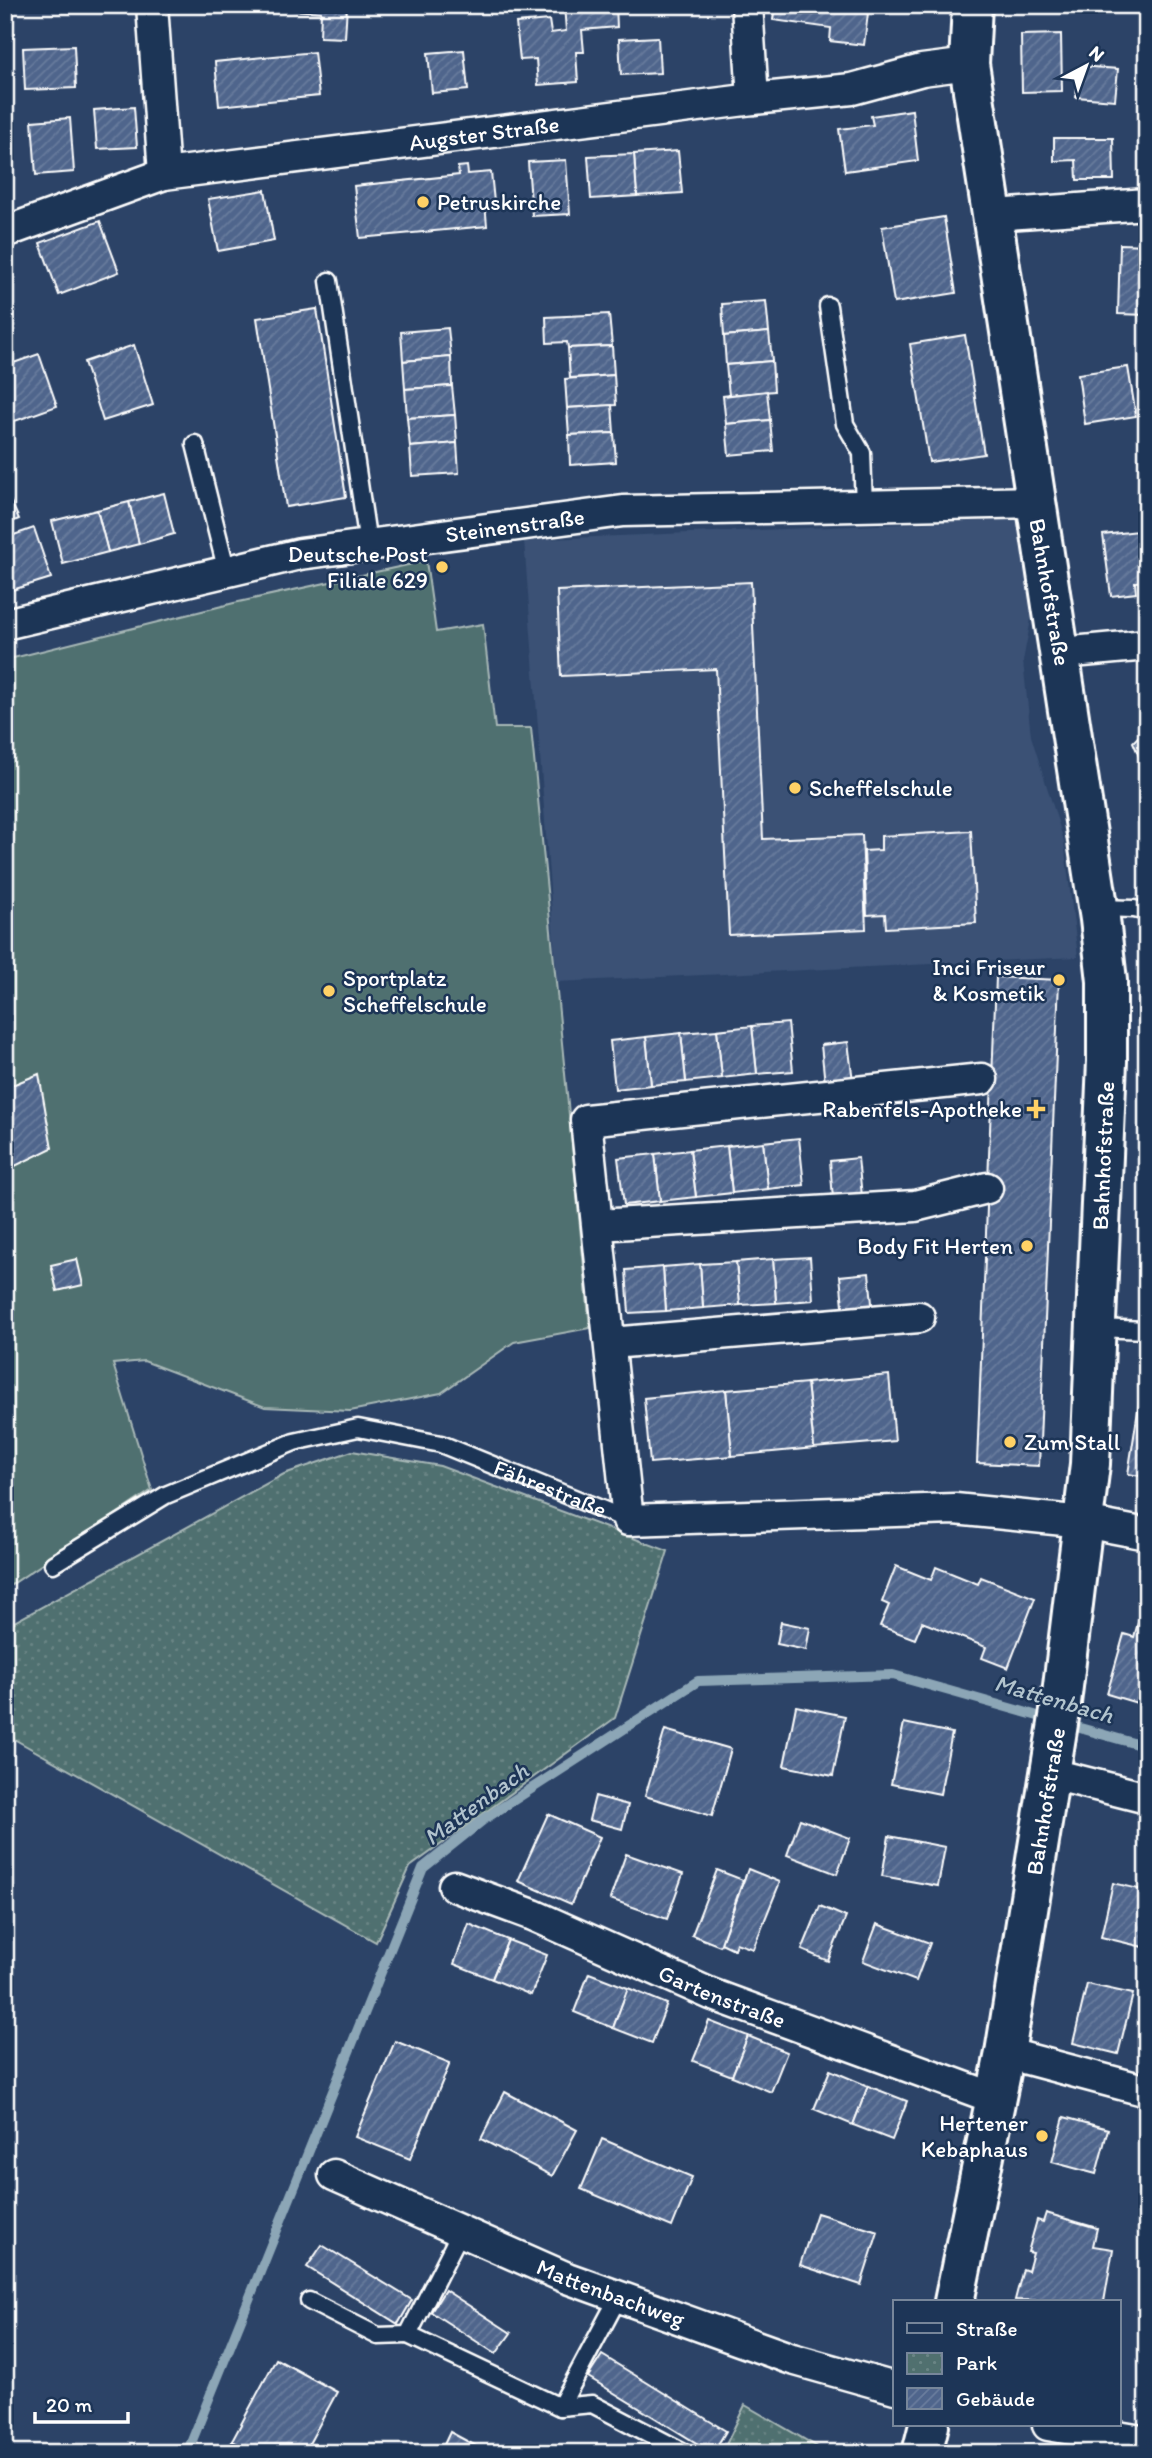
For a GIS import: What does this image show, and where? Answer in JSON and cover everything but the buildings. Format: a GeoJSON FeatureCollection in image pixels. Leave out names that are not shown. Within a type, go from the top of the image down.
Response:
{"type":"FeatureCollection","features":[{"type":"Feature","properties":{"kind":"street"},"geometry":{"type":"LineString","coordinates":[[152,5],[164,174]]}},
{"type":"Feature","properties":{"kind":"street"},"geometry":{"type":"LineString","coordinates":[[747,5],[753,99]]}},
{"type":"Feature","properties":{"kind":"street","name":"Bahnhofstraße"},"geometry":{"type":"LineString","coordinates":[[954,2300],[1005,2053],[1060,1711],[1084,1522],[1090,1464],[1107,1061],[1107,981],[1098,908],[1062,653],[1034,502],[994,215],[969,64],[972,5]]}},
{"type":"Feature","properties":{"kind":"street","name":"Augster Straße"},"geometry":{"type":"LineString","coordinates":[[5,232],[164,174],[753,99],[852,89],[922,70],[969,64]]}},
{"type":"Feature","properties":{"kind":"street"},"geometry":{"type":"LineString","coordinates":[[994,215],[1147,204]]}},
{"type":"Feature","properties":{"kind":"street","name":"Steinenstraße"},"geometry":{"type":"LineString","coordinates":[[5,624],[300,554],[622,512],[1034,502]]}},
{"type":"Feature","properties":{"kind":"street"},"geometry":{"type":"LineString","coordinates":[[1062,653],[1147,645]]}},
{"type":"Feature","properties":{"kind":"street"},"geometry":{"type":"LineString","coordinates":[[628,1520],[586,1120],[982,1079]]}},
{"type":"Feature","properties":{"kind":"street"},"geometry":{"type":"LineString","coordinates":[[598,1225],[915,1206],[987,1188]]}},
{"type":"Feature","properties":{"kind":"street"},"geometry":{"type":"LineString","coordinates":[[611,1343],[919,1317]]}},
{"type":"Feature","properties":{"kind":"street","name":"Fährestraße"},"geometry":{"type":"LineString","coordinates":[[628,1520],[955,1509],[1084,1522],[1147,1534]]}},
{"type":"Feature","properties":{"kind":"street"},"geometry":{"type":"LineString","coordinates":[[1050,1761],[1147,1798]]}},
{"type":"Feature","properties":{"kind":"street","name":"Gartenstraße"},"geometry":{"type":"LineString","coordinates":[[454,1886],[533,1915],[711,1994],[994,2098]]}},
{"type":"Feature","properties":{"kind":"street"},"geometry":{"type":"LineString","coordinates":[[1005,2053],[1147,2091]]}},
{"type":"Feature","properties":{"kind":"street","name":"Mattenbachweg"},"geometry":{"type":"LineString","coordinates":[[334,2175],[567,2278],[792,2359],[893,2387]]}},
{"type":"Feature","properties":{"kind":"street"},"geometry":{"type":"LineString","coordinates":[[922,2453],[929,2426]]}},
{"type":"Feature","properties":{"kind":"street"},"geometry":{"type":"LineString","coordinates":[[1054,2426],[1147,2442]]}},
{"type":"Feature","properties":{"kind":"lane"},"geometry":{"type":"LineString","coordinates":[[329,281],[368,544]]}},
{"type":"Feature","properties":{"kind":"lane"},"geometry":{"type":"LineString","coordinates":[[828,306],[845,424],[862,453],[864,506]]}},
{"type":"Feature","properties":{"kind":"lane"},"geometry":{"type":"LineString","coordinates":[[195,444],[226,572]]}},
{"type":"Feature","properties":{"kind":"lane"},"geometry":{"type":"LineString","coordinates":[[1098,908],[1147,912]]}},
{"type":"Feature","properties":{"kind":"lane"},"geometry":{"type":"LineString","coordinates":[[1096,1328],[1147,1330]]}},
{"type":"Feature","properties":{"kind":"lane","name":"Fährestraße"},"geometry":{"type":"LineString","coordinates":[[53,1564],[166,1495],[294,1442],[358,1428],[441,1444],[628,1520]]}},
{"type":"Feature","properties":{"kind":"lane"},"geometry":{"type":"LineString","coordinates":[[408,2334],[461,2231]]}},
{"type":"Feature","properties":{"kind":"lane"},"geometry":{"type":"LineString","coordinates":[[561,2407],[619,2297]]}},
{"type":"Feature","properties":{"kind":"lane"},"geometry":{"type":"LineString","coordinates":[[309,2301],[378,2336],[408,2334],[561,2407],[592,2404],[687,2453]]}},
{"type":"Feature","properties":{"kind":"shaded area","name":"Scheffelschule"},"geometry":{"type":"Polygon","coordinates":[[[1017,519],[1033,609],[1023,661],[1031,736],[1064,841],[1078,957],[557,982],[524,540],[1017,519]]]}},
{"type":"Feature","properties":{"kind":"green space"},"geometry":{"type":"Polygon","coordinates":[[[426,561],[436,632],[483,624],[495,728],[531,728],[590,1328],[514,1342],[441,1393],[350,1411],[265,1407],[144,1361],[113,1364],[152,1490],[5,1589],[5,660],[234,603],[426,561]]]}},
{"type":"Feature","properties":{"kind":"green space"},"geometry":{"type":"Polygon","coordinates":[[[352,1451],[440,1466],[668,1551],[615,1718],[410,1867],[376,1942],[5,1734],[5,1627],[284,1474],[352,1451]]]}},
{"type":"Feature","properties":{"kind":"green space"},"geometry":{"type":"Polygon","coordinates":[[[745,2405],[821,2449],[819,2453],[722,2453],[745,2405]]]}},
{"type":"Feature","properties":{"kind":"waterway","name":"Mattenbach"},"geometry":{"type":"LineString","coordinates":[[187,2453],[423,1868],[483,1820],[698,1681],[893,1675],[1052,1720]]}},
{"type":"Feature","properties":{"kind":"waterway","name":"Mattenbach"},"geometry":{"type":"LineString","coordinates":[[1066,1724],[1147,1747]]}},
{"type":"Feature","properties":{"kind":"place","name":"Petruskirche"},"geometry":{"type":"Point","coordinates":[423,202]}},
{"type":"Feature","properties":{"kind":"place","name":"Deutsche Post Filiale 629"},"geometry":{"type":"Point","coordinates":[442,567]}},
{"type":"Feature","properties":{"kind":"place","name":"Scheffelschule"},"geometry":{"type":"Point","coordinates":[795,788]}},
{"type":"Feature","properties":{"kind":"place","name":"Inci Friseur & Kosmetik"},"geometry":{"type":"Point","coordinates":[1059,980]}},
{"type":"Feature","properties":{"kind":"place","name":"Sportplatz Scheffelschule"},"geometry":{"type":"Point","coordinates":[329,991]}},
{"type":"Feature","properties":{"kind":"place","name":"Rabenfels-Apotheke"},"geometry":{"type":"Point","coordinates":[1036,1109]}},
{"type":"Feature","properties":{"kind":"place","name":"Body Fit Herten"},"geometry":{"type":"Point","coordinates":[1027,1246]}},
{"type":"Feature","properties":{"kind":"place","name":"Zum Stall"},"geometry":{"type":"Point","coordinates":[1010,1442]}},
{"type":"Feature","properties":{"kind":"place","name":"Hertener Kebaphaus"},"geometry":{"type":"Point","coordinates":[1042,2136]}}]}
